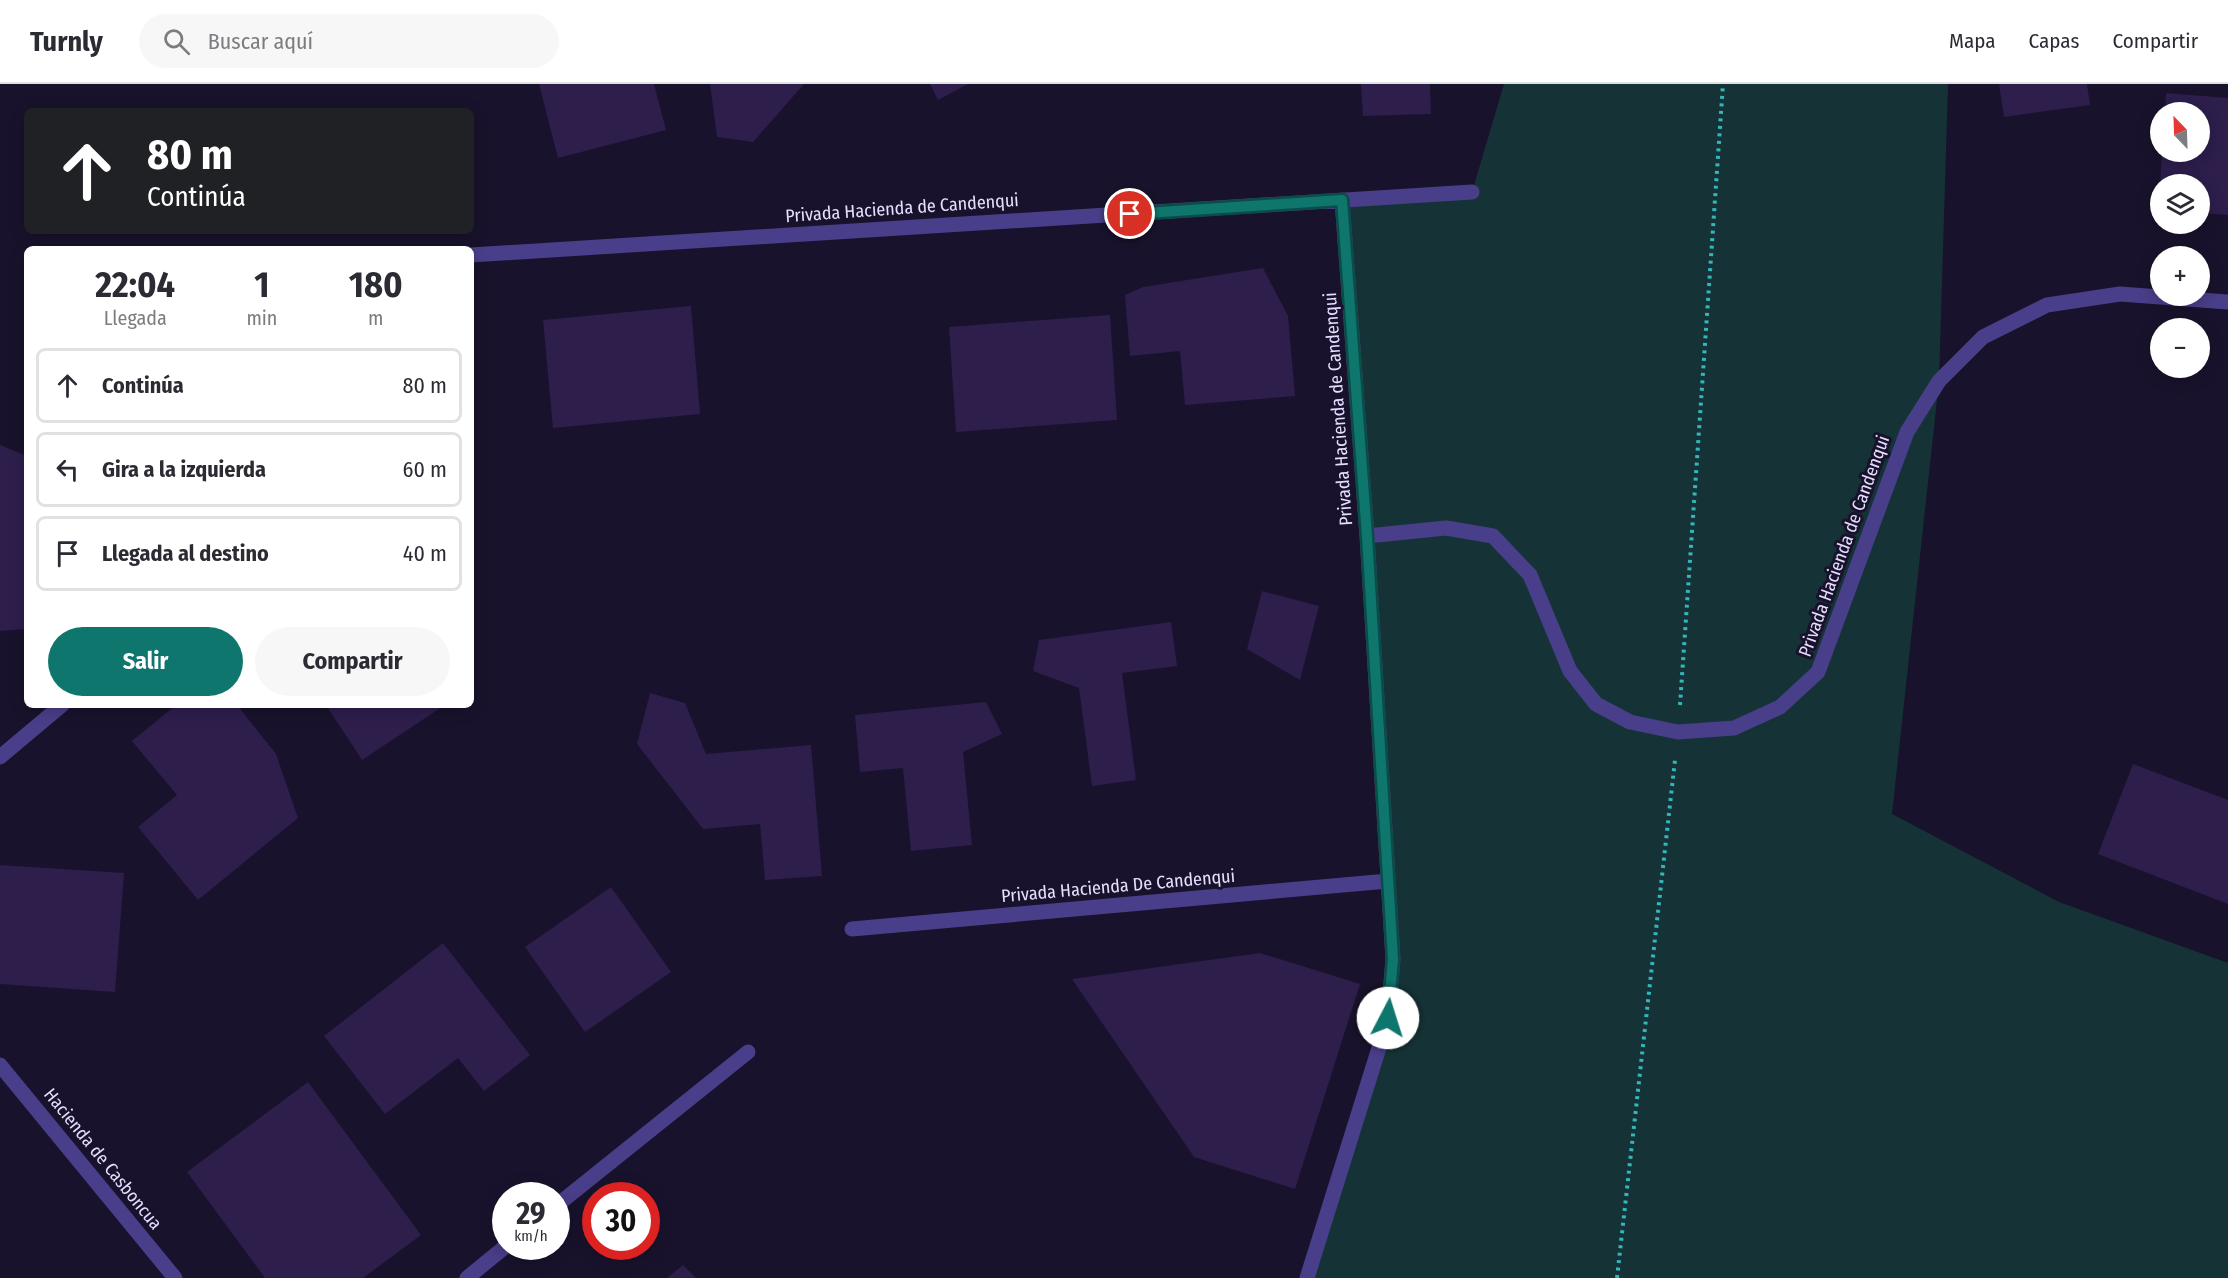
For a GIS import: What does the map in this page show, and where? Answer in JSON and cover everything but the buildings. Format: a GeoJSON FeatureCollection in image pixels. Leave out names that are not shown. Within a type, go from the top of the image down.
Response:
{"type":"FeatureCollection","features":[{"type":"Feature","properties":{"kind":"street"},"geometry":{"type":"LineString","coordinates":[[1342,200],[1472,192]]}},
{"type":"Feature","properties":{"kind":"street","name":"Privada Hacienda de Candenqui"},"geometry":{"type":"LineString","coordinates":[[474,255],[1342,200],[1367,536],[1446,528],[1493,536],[1530,575],[1570,671],[1596,704],[1630,722],[1678,732],[1734,728],[1780,707],[1818,672],[1907,432],[1939,381],[1983,338],[2047,305],[2109,296],[2192,297],[2228,302]]}},
{"type":"Feature","properties":{"kind":"street","name":"Privada Hacienda De Candenqui"},"geometry":{"type":"LineString","coordinates":[[1307,1278],[1388,1018],[1393,959],[1367,536]]}},
{"type":"Feature","properties":{"kind":"street"},"geometry":{"type":"LineString","coordinates":[[0,757],[58,708]]}},
{"type":"Feature","properties":{"kind":"street","name":"Privada Hacienda De Candenqui"},"geometry":{"type":"LineString","coordinates":[[852,929],[1388,881]]}},
{"type":"Feature","properties":{"kind":"street"},"geometry":{"type":"LineString","coordinates":[[570,1195],[748,1052]]}},
{"type":"Feature","properties":{"kind":"street","name":"Hacienda de Casboncua"},"geometry":{"type":"LineString","coordinates":[[0,1065],[175,1278]]}},
{"type":"Feature","properties":{"kind":"street"},"geometry":{"type":"LineString","coordinates":[[467,1278],[492,1257]]}},
{"type":"Feature","properties":{"kind":"path"},"geometry":{"type":"LineString","coordinates":[[1617,1278],[1678,732],[1723,84]]}},
{"type":"Feature","properties":{"kind":"green space"},"geometry":{"type":"Polygon","coordinates":[[[1504,84],[1948,84],[1939,381],[1892,814],[2059,902],[2228,963],[2228,1278],[1307,1278],[1388,1019],[1393,959],[1342,200],[1472,192],[1504,84]]]}},
{"type":"Feature","properties":{"kind":"route"},"geometry":{"type":"LineString","coordinates":[[1130,214],[1342,200],[1367,536],[1393,959],[1388,1018]]}}]}
